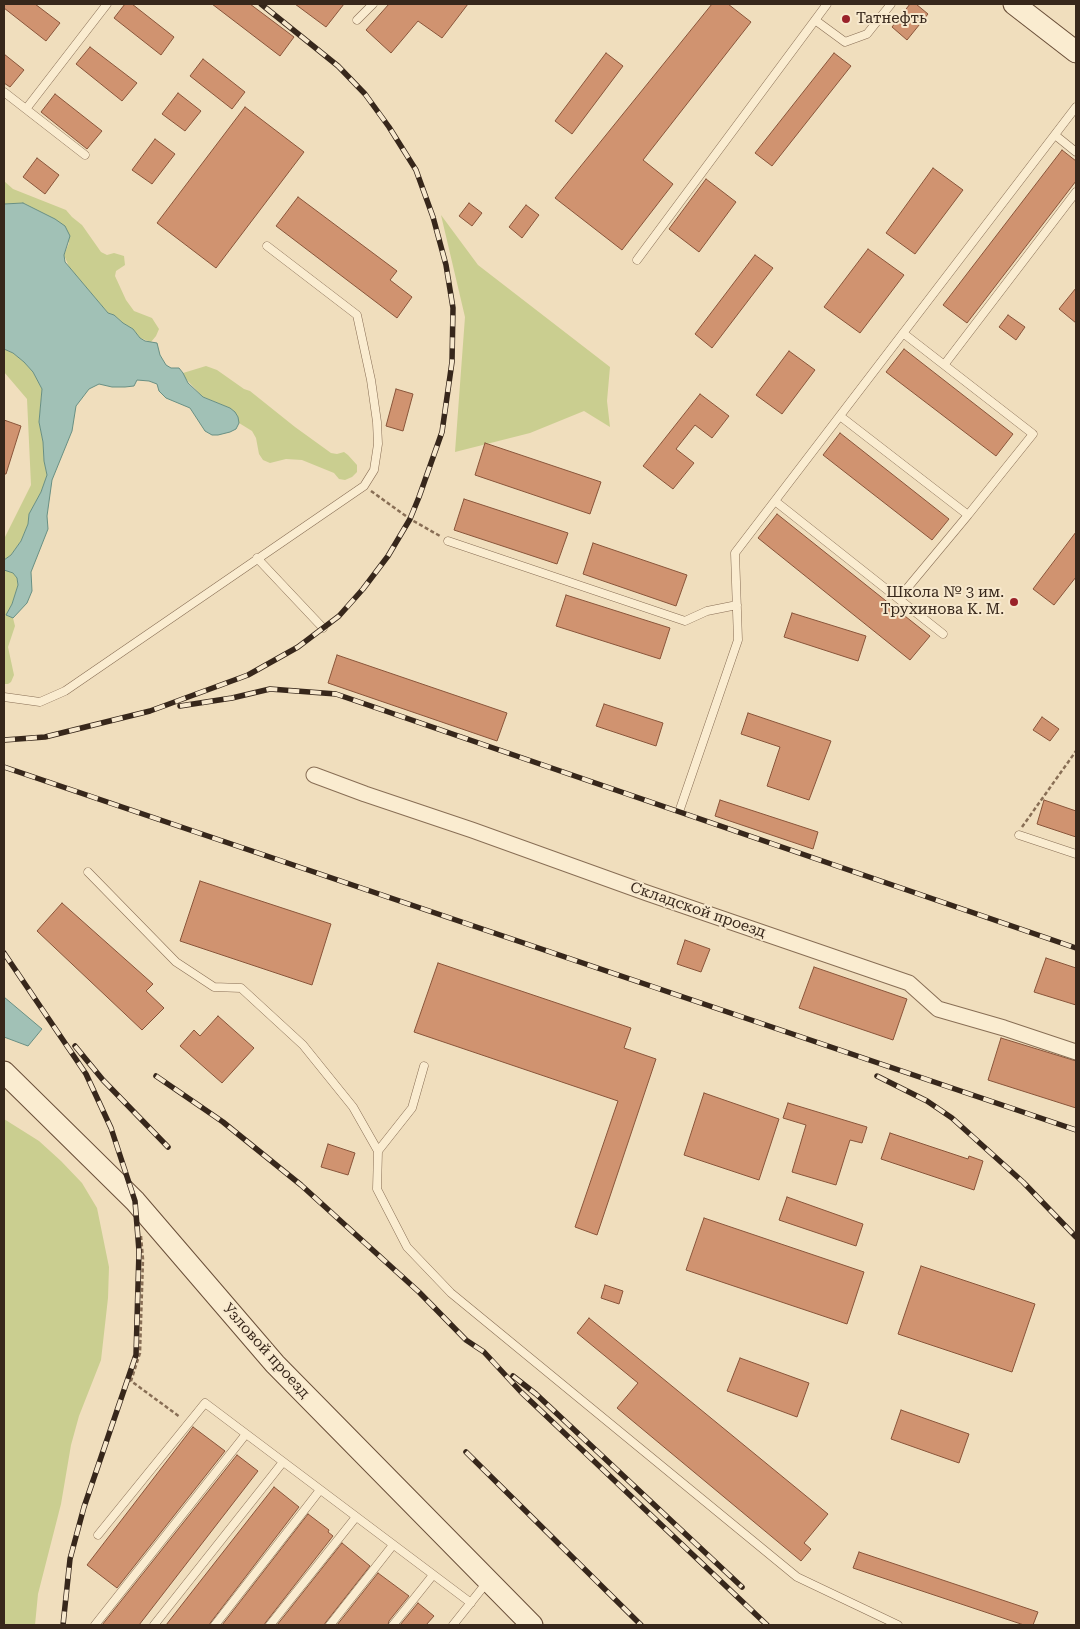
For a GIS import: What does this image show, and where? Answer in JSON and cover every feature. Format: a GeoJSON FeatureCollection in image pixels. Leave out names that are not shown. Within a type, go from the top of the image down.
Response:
{"type":"FeatureCollection","features":[{"type":"Feature","properties":{"kind":"street"},"geometry":{"type":"LineString","coordinates":[[1018,5],[1076,52]]}},
{"type":"Feature","properties":{"kind":"street","name":"Складской проезд"},"geometry":{"type":"LineString","coordinates":[[314,775],[647,893],[909,983],[938,1009],[1076,1052]]}},
{"type":"Feature","properties":{"kind":"street","name":"Узловой проезд"},"geometry":{"type":"LineString","coordinates":[[4,1072],[134,1201],[275,1364],[532,1625]]}},
{"type":"Feature","properties":{"kind":"lane"},"geometry":{"type":"LineString","coordinates":[[26,109],[107,4]]}},
{"type":"Feature","properties":{"kind":"lane"},"geometry":{"type":"LineString","coordinates":[[357,20],[373,4]]}},
{"type":"Feature","properties":{"kind":"lane"},"geometry":{"type":"LineString","coordinates":[[637,260],[828,4]]}},
{"type":"Feature","properties":{"kind":"lane"},"geometry":{"type":"LineString","coordinates":[[815,20],[845,42],[867,34],[891,4]]}},
{"type":"Feature","properties":{"kind":"lane"},"geometry":{"type":"LineString","coordinates":[[4,92],[84,155]]}},
{"type":"Feature","properties":{"kind":"lane"},"geometry":{"type":"LineString","coordinates":[[680,810],[738,640],[735,553],[1076,107]]}},
{"type":"Feature","properties":{"kind":"lane"},"geometry":{"type":"LineString","coordinates":[[1055,135],[1076,152]]}},
{"type":"Feature","properties":{"kind":"lane"},"geometry":{"type":"LineString","coordinates":[[944,365],[1076,192]]}},
{"type":"Feature","properties":{"kind":"lane"},"geometry":{"type":"LineString","coordinates":[[4,698],[40,702],[65,691],[364,486],[374,470],[378,444],[372,387],[357,315],[267,246]]}},
{"type":"Feature","properties":{"kind":"lane"},"geometry":{"type":"LineString","coordinates":[[899,598],[1033,434],[903,333]]}},
{"type":"Feature","properties":{"kind":"lane"},"geometry":{"type":"LineString","coordinates":[[840,416],[968,515]]}},
{"type":"Feature","properties":{"kind":"lane"},"geometry":{"type":"LineString","coordinates":[[775,501],[943,634]]}},
{"type":"Feature","properties":{"kind":"lane"},"geometry":{"type":"LineString","coordinates":[[448,541],[685,621],[707,611],[737,605]]}},
{"type":"Feature","properties":{"kind":"lane"},"geometry":{"type":"LineString","coordinates":[[258,558],[323,628]]}},
{"type":"Feature","properties":{"kind":"lane"},"geometry":{"type":"LineString","coordinates":[[1018,835],[1076,854]]}},
{"type":"Feature","properties":{"kind":"lane"},"geometry":{"type":"LineString","coordinates":[[88,872],[176,962],[214,987],[241,988],[304,1045],[353,1107],[378,1150],[377,1189],[407,1248],[451,1293],[797,1577],[898,1625]]}},
{"type":"Feature","properties":{"kind":"lane"},"geometry":{"type":"LineString","coordinates":[[378,1150],[412,1108],[424,1066]]}},
{"type":"Feature","properties":{"kind":"lane"},"geometry":{"type":"LineString","coordinates":[[98,1535],[205,1403],[470,1603]]}},
{"type":"Feature","properties":{"kind":"lane"},"geometry":{"type":"LineString","coordinates":[[95,1625],[246,1434]]}},
{"type":"Feature","properties":{"kind":"lane"},"geometry":{"type":"LineString","coordinates":[[154,1625],[282,1462]]}},
{"type":"Feature","properties":{"kind":"lane"},"geometry":{"type":"LineString","coordinates":[[215,1625],[320,1490]]}},
{"type":"Feature","properties":{"kind":"lane"},"geometry":{"type":"LineString","coordinates":[[270,1625],[356,1517]]}},
{"type":"Feature","properties":{"kind":"lane"},"geometry":{"type":"LineString","coordinates":[[330,1625],[393,1545]]}},
{"type":"Feature","properties":{"kind":"lane"},"geometry":{"type":"LineString","coordinates":[[393,1625],[433,1575]]}},
{"type":"Feature","properties":{"kind":"lane"},"geometry":{"type":"LineString","coordinates":[[453,1625],[488,1581]]}},
{"type":"Feature","properties":{"kind":"path"},"geometry":{"type":"LineString","coordinates":[[364,486],[410,519],[448,541]]}},
{"type":"Feature","properties":{"kind":"path"},"geometry":{"type":"LineString","coordinates":[[1018,835],[1022,826],[1076,751]]}},
{"type":"Feature","properties":{"kind":"path"},"geometry":{"type":"LineString","coordinates":[[141,1233],[143,1259],[140,1353],[131,1381],[188,1424]]}},
{"type":"Feature","properties":{"kind":"green space"},"geometry":{"type":"Polygon","coordinates":[[[4,181],[13,189],[66,210],[82,225],[101,252],[107,255],[114,253],[124,256],[125,265],[116,271],[115,276],[126,300],[134,311],[152,318],[159,329],[151,342],[140,338],[133,329],[114,315],[108,313],[69,267],[64,255],[69,243],[55,219],[23,203],[4,204],[4,181]]]}},
{"type":"Feature","properties":{"kind":"green space"},"geometry":{"type":"Polygon","coordinates":[[[441,215],[478,265],[610,367],[607,401],[610,427],[584,411],[530,433],[455,452],[465,317],[441,215]]]}},
{"type":"Feature","properties":{"kind":"green space"},"geometry":{"type":"Polygon","coordinates":[[[4,349],[13,353],[24,362],[33,372],[42,389],[39,422],[47,475],[41,492],[29,514],[28,524],[21,541],[11,555],[4,560],[4,539],[31,485],[27,399],[4,372],[4,349]]]}},
{"type":"Feature","properties":{"kind":"green space"},"geometry":{"type":"Polygon","coordinates":[[[206,366],[217,370],[244,389],[250,391],[331,453],[344,452],[357,465],[357,472],[345,480],[339,479],[334,473],[302,460],[286,459],[270,463],[263,460],[259,454],[256,438],[252,431],[239,423],[238,417],[230,408],[203,397],[185,378],[183,373],[206,366]]]}},
{"type":"Feature","properties":{"kind":"green space"},"geometry":{"type":"Polygon","coordinates":[[[4,570],[13,573],[17,578],[18,585],[6,615],[13,618],[15,626],[8,647],[14,675],[8,684],[4,684],[4,570]]]}},
{"type":"Feature","properties":{"kind":"green space"},"geometry":{"type":"Polygon","coordinates":[[[4,1119],[39,1141],[82,1183],[97,1208],[109,1267],[108,1298],[101,1360],[79,1416],[71,1445],[61,1504],[38,1594],[35,1625],[4,1625],[4,1119]]]}},
{"type":"Feature","properties":{"kind":"water"},"geometry":{"type":"Polygon","coordinates":[[[23,203],[65,226],[70,236],[64,255],[65,262],[108,313],[114,315],[133,329],[140,338],[157,343],[160,355],[166,365],[171,368],[179,368],[188,383],[203,397],[230,408],[238,417],[239,423],[236,429],[230,432],[212,435],[205,431],[190,408],[166,398],[159,391],[157,384],[149,381],[137,380],[134,386],[125,387],[99,384],[89,389],[76,406],[72,431],[52,480],[47,516],[48,529],[31,572],[32,591],[27,603],[13,618],[6,615],[18,585],[17,578],[13,573],[4,570],[4,560],[11,555],[21,541],[28,524],[29,514],[41,492],[47,475],[39,422],[42,389],[33,372],[24,362],[13,353],[4,349],[4,204],[23,203]]]}},
{"type":"Feature","properties":{"kind":"water"},"geometry":{"type":"Polygon","coordinates":[[[4,997],[42,1029],[28,1046],[4,1037],[4,997]]]}},
{"type":"Feature","properties":{"kind":"building"},"geometry":{"type":"Polygon","coordinates":[[[4,4],[35,4],[60,23],[46,41],[4,8],[4,4]]]}},
{"type":"Feature","properties":{"kind":"building"},"geometry":{"type":"Polygon","coordinates":[[[125,4],[132,4],[174,37],[161,55],[114,18],[125,4]]]}},
{"type":"Feature","properties":{"kind":"building"},"geometry":{"type":"Polygon","coordinates":[[[212,4],[250,4],[294,37],[280,56],[212,4]]]}},
{"type":"Feature","properties":{"kind":"building"},"geometry":{"type":"Polygon","coordinates":[[[295,4],[344,4],[326,27],[295,4]]]}},
{"type":"Feature","properties":{"kind":"building"},"geometry":{"type":"Polygon","coordinates":[[[389,4],[468,4],[442,38],[418,21],[391,53],[366,30],[389,4]]]}},
{"type":"Feature","properties":{"kind":"building"},"geometry":{"type":"Polygon","coordinates":[[[712,4],[728,4],[751,22],[643,160],[673,184],[622,250],[555,198],[712,4]]]}},
{"type":"Feature","properties":{"kind":"building"},"geometry":{"type":"Polygon","coordinates":[[[910,4],[916,4],[928,14],[907,40],[892,27],[910,4]]]}},
{"type":"Feature","properties":{"kind":"building"},"geometry":{"type":"Polygon","coordinates":[[[90,47],[137,83],[122,101],[76,64],[90,47]]]}},
{"type":"Feature","properties":{"kind":"building"},"geometry":{"type":"Polygon","coordinates":[[[606,53],[623,66],[572,134],[555,121],[606,53]]]}},
{"type":"Feature","properties":{"kind":"building"},"geometry":{"type":"Polygon","coordinates":[[[834,53],[851,66],[772,166],[755,153],[834,53]]]}},
{"type":"Feature","properties":{"kind":"building"},"geometry":{"type":"Polygon","coordinates":[[[4,54],[24,70],[10,87],[4,83],[4,54]]]}},
{"type":"Feature","properties":{"kind":"building"},"geometry":{"type":"Polygon","coordinates":[[[203,59],[245,92],[232,109],[190,76],[203,59]]]}},
{"type":"Feature","properties":{"kind":"building"},"geometry":{"type":"Polygon","coordinates":[[[178,93],[201,111],[185,131],[162,114],[178,93]]]}},
{"type":"Feature","properties":{"kind":"building"},"geometry":{"type":"Polygon","coordinates":[[[55,94],[102,131],[87,149],[41,112],[55,94]]]}},
{"type":"Feature","properties":{"kind":"building"},"geometry":{"type":"Polygon","coordinates":[[[245,107],[304,152],[216,268],[157,223],[245,107]]]}},
{"type":"Feature","properties":{"kind":"building"},"geometry":{"type":"Polygon","coordinates":[[[155,139],[175,154],[152,184],[132,170],[155,139]]]}},
{"type":"Feature","properties":{"kind":"building"},"geometry":{"type":"Polygon","coordinates":[[[1062,150],[1076,161],[1076,181],[967,323],[943,305],[1062,150]]]}},
{"type":"Feature","properties":{"kind":"building"},"geometry":{"type":"Polygon","coordinates":[[[37,158],[59,175],[45,194],[23,177],[37,158]]]}},
{"type":"Feature","properties":{"kind":"building"},"geometry":{"type":"Polygon","coordinates":[[[933,168],[963,190],[915,254],[886,233],[933,168]]]}},
{"type":"Feature","properties":{"kind":"building"},"geometry":{"type":"Polygon","coordinates":[[[706,179],[736,202],[699,252],[669,229],[706,179]]]}},
{"type":"Feature","properties":{"kind":"building"},"geometry":{"type":"Polygon","coordinates":[[[298,197],[397,271],[390,280],[412,297],[397,318],[276,226],[298,197]]]}},
{"type":"Feature","properties":{"kind":"building"},"geometry":{"type":"Polygon","coordinates":[[[469,203],[482,213],[472,226],[459,216],[469,203]]]}},
{"type":"Feature","properties":{"kind":"building"},"geometry":{"type":"Polygon","coordinates":[[[526,205],[539,215],[522,238],[509,227],[526,205]]]}},
{"type":"Feature","properties":{"kind":"building"},"geometry":{"type":"Polygon","coordinates":[[[868,249],[904,275],[860,333],[824,307],[868,249]]]}},
{"type":"Feature","properties":{"kind":"building"},"geometry":{"type":"Polygon","coordinates":[[[755,255],[773,268],[712,348],[695,334],[755,255]]]}},
{"type":"Feature","properties":{"kind":"building"},"geometry":{"type":"Polygon","coordinates":[[[1076,288],[1076,323],[1059,309],[1076,288]]]}},
{"type":"Feature","properties":{"kind":"building"},"geometry":{"type":"Polygon","coordinates":[[[1008,315],[1025,327],[1016,340],[999,327],[1008,315]]]}},
{"type":"Feature","properties":{"kind":"building"},"geometry":{"type":"Polygon","coordinates":[[[904,349],[1013,434],[996,456],[886,372],[904,349]]]}},
{"type":"Feature","properties":{"kind":"building"},"geometry":{"type":"Polygon","coordinates":[[[789,351],[815,370],[782,414],[756,395],[789,351]]]}},
{"type":"Feature","properties":{"kind":"building"},"geometry":{"type":"Polygon","coordinates":[[[396,389],[413,394],[403,431],[386,426],[396,389]]]}},
{"type":"Feature","properties":{"kind":"building"},"geometry":{"type":"Polygon","coordinates":[[[700,394],[729,416],[712,438],[695,425],[676,449],[694,463],[673,489],[643,466],[700,394]]]}},
{"type":"Feature","properties":{"kind":"building"},"geometry":{"type":"Polygon","coordinates":[[[4,420],[21,426],[6,474],[4,474],[4,420]]]}},
{"type":"Feature","properties":{"kind":"building"},"geometry":{"type":"Polygon","coordinates":[[[840,433],[949,519],[932,540],[823,455],[840,433]]]}},
{"type":"Feature","properties":{"kind":"building"},"geometry":{"type":"Polygon","coordinates":[[[485,443],[601,482],[590,514],[475,475],[485,443]]]}},
{"type":"Feature","properties":{"kind":"building"},"geometry":{"type":"Polygon","coordinates":[[[464,499],[568,533],[557,564],[454,530],[464,499]]]}},
{"type":"Feature","properties":{"kind":"building"},"geometry":{"type":"Polygon","coordinates":[[[777,514],[930,636],[910,660],[758,538],[777,514]]]}},
{"type":"Feature","properties":{"kind":"building"},"geometry":{"type":"Polygon","coordinates":[[[1076,532],[1076,577],[1054,605],[1033,589],[1076,532]]]}},
{"type":"Feature","properties":{"kind":"building"},"geometry":{"type":"Polygon","coordinates":[[[593,543],[687,575],[676,606],[583,574],[593,543]]]}},
{"type":"Feature","properties":{"kind":"building"},"geometry":{"type":"Polygon","coordinates":[[[566,595],[670,628],[660,659],[556,626],[566,595]]]}},
{"type":"Feature","properties":{"kind":"building"},"geometry":{"type":"Polygon","coordinates":[[[792,613],[866,636],[858,661],[784,637],[792,613]]]}},
{"type":"Feature","properties":{"kind":"building"},"geometry":{"type":"Polygon","coordinates":[[[337,655],[507,713],[497,741],[328,683],[337,655]]]}},
{"type":"Feature","properties":{"kind":"building"},"geometry":{"type":"Polygon","coordinates":[[[604,704],[663,723],[656,746],[596,726],[604,704]]]}},
{"type":"Feature","properties":{"kind":"building"},"geometry":{"type":"Polygon","coordinates":[[[748,713],[831,741],[809,800],[767,786],[780,747],[741,734],[748,713]]]}},
{"type":"Feature","properties":{"kind":"building"},"geometry":{"type":"Polygon","coordinates":[[[1042,717],[1059,729],[1050,741],[1033,730],[1042,717]]]}},
{"type":"Feature","properties":{"kind":"building"},"geometry":{"type":"Polygon","coordinates":[[[720,800],[818,832],[813,849],[715,816],[720,800]]]}},
{"type":"Feature","properties":{"kind":"building"},"geometry":{"type":"Polygon","coordinates":[[[1044,800],[1076,811],[1076,837],[1037,824],[1044,800]]]}},
{"type":"Feature","properties":{"kind":"building"},"geometry":{"type":"Polygon","coordinates":[[[200,881],[331,924],[312,985],[180,941],[200,881]]]}},
{"type":"Feature","properties":{"kind":"building"},"geometry":{"type":"Polygon","coordinates":[[[62,903],[153,984],[146,991],[164,1008],[142,1030],[37,931],[62,903]]]}},
{"type":"Feature","properties":{"kind":"building"},"geometry":{"type":"Polygon","coordinates":[[[685,940],[710,949],[701,972],[677,964],[685,940]]]}},
{"type":"Feature","properties":{"kind":"building"},"geometry":{"type":"Polygon","coordinates":[[[1046,958],[1076,968],[1076,1005],[1034,992],[1046,958]]]}},
{"type":"Feature","properties":{"kind":"building"},"geometry":{"type":"Polygon","coordinates":[[[438,963],[631,1028],[624,1048],[656,1059],[597,1235],[575,1227],[618,1101],[414,1032],[438,963]]]}},
{"type":"Feature","properties":{"kind":"building"},"geometry":{"type":"Polygon","coordinates":[[[814,967],[907,999],[893,1040],[799,1008],[814,967]]]}},
{"type":"Feature","properties":{"kind":"building"},"geometry":{"type":"Polygon","coordinates":[[[218,1016],[254,1048],[222,1083],[180,1046],[194,1030],[200,1036],[218,1016]]]}},
{"type":"Feature","properties":{"kind":"building"},"geometry":{"type":"Polygon","coordinates":[[[1001,1038],[1076,1061],[1076,1108],[988,1080],[1001,1038]]]}},
{"type":"Feature","properties":{"kind":"building"},"geometry":{"type":"Polygon","coordinates":[[[704,1093],[779,1119],[759,1180],[684,1155],[704,1093]]]}},
{"type":"Feature","properties":{"kind":"building"},"geometry":{"type":"Polygon","coordinates":[[[788,1103],[867,1127],[862,1143],[850,1140],[836,1185],[792,1172],[806,1125],[783,1118],[788,1103]]]}},
{"type":"Feature","properties":{"kind":"building"},"geometry":{"type":"Polygon","coordinates":[[[890,1133],[968,1159],[969,1156],[983,1161],[974,1190],[881,1159],[890,1133]]]}},
{"type":"Feature","properties":{"kind":"building"},"geometry":{"type":"Polygon","coordinates":[[[328,1144],[355,1153],[348,1175],[321,1167],[328,1144]]]}},
{"type":"Feature","properties":{"kind":"building"},"geometry":{"type":"Polygon","coordinates":[[[787,1197],[863,1224],[856,1246],[779,1220],[787,1197]]]}},
{"type":"Feature","properties":{"kind":"building"},"geometry":{"type":"Polygon","coordinates":[[[704,1218],[864,1272],[847,1324],[686,1270],[704,1218]]]}},
{"type":"Feature","properties":{"kind":"building"},"geometry":{"type":"Polygon","coordinates":[[[921,1266],[1035,1304],[1012,1372],[898,1334],[921,1266]]]}},
{"type":"Feature","properties":{"kind":"building"},"geometry":{"type":"Polygon","coordinates":[[[605,1285],[623,1291],[619,1304],[601,1298],[605,1285]]]}},
{"type":"Feature","properties":{"kind":"building"},"geometry":{"type":"Polygon","coordinates":[[[589,1318],[828,1514],[804,1543],[811,1549],[801,1561],[617,1408],[638,1383],[577,1333],[589,1318]]]}},
{"type":"Feature","properties":{"kind":"building"},"geometry":{"type":"Polygon","coordinates":[[[740,1358],[809,1383],[797,1417],[727,1391],[740,1358]]]}},
{"type":"Feature","properties":{"kind":"building"},"geometry":{"type":"Polygon","coordinates":[[[901,1410],[969,1434],[959,1463],[891,1439],[901,1410]]]}},
{"type":"Feature","properties":{"kind":"building"},"geometry":{"type":"Polygon","coordinates":[[[193,1427],[225,1451],[117,1588],[87,1565],[193,1427]]]}},
{"type":"Feature","properties":{"kind":"building"},"geometry":{"type":"Polygon","coordinates":[[[237,1455],[258,1471],[139,1625],[102,1625],[237,1455]]]}},
{"type":"Feature","properties":{"kind":"building"},"geometry":{"type":"Polygon","coordinates":[[[274,1487],[299,1507],[209,1625],[166,1625],[274,1487]]]}},
{"type":"Feature","properties":{"kind":"building"},"geometry":{"type":"Polygon","coordinates":[[[308,1514],[329,1530],[328,1532],[333,1536],[264,1625],[222,1625],[308,1514]]]}},
{"type":"Feature","properties":{"kind":"building"},"geometry":{"type":"Polygon","coordinates":[[[342,1543],[370,1566],[324,1625],[277,1625],[342,1543]]]}},
{"type":"Feature","properties":{"kind":"building"},"geometry":{"type":"Polygon","coordinates":[[[859,1552],[1038,1612],[1033,1625],[1024,1625],[853,1568],[859,1552]]]}},
{"type":"Feature","properties":{"kind":"building"},"geometry":{"type":"Polygon","coordinates":[[[378,1573],[409,1596],[389,1621],[388,1625],[337,1625],[378,1573]]]}},
{"type":"Feature","properties":{"kind":"building"},"geometry":{"type":"Polygon","coordinates":[[[418,1603],[434,1616],[426,1625],[400,1625],[418,1603]]]}},
{"type":"Feature","properties":{"kind":"railway"},"geometry":{"type":"LineString","coordinates":[[4,740],[45,737],[150,711],[248,675],[298,647],[339,616],[363,589],[388,556],[410,519],[442,432],[452,362],[453,308],[446,265],[433,217],[416,170],[389,127],[365,94],[338,66],[261,4]]}},
{"type":"Feature","properties":{"kind":"railway"},"geometry":{"type":"LineString","coordinates":[[180,706],[232,698],[270,689],[336,694],[1076,948]]}},
{"type":"Feature","properties":{"kind":"railway"},"geometry":{"type":"LineString","coordinates":[[4,767],[1076,1130]]}},
{"type":"Feature","properties":{"kind":"railway"},"geometry":{"type":"LineString","coordinates":[[4,953],[86,1074],[111,1128],[135,1201],[139,1251],[136,1355],[84,1507],[70,1559],[63,1625]]}},
{"type":"Feature","properties":{"kind":"railway"},"geometry":{"type":"LineString","coordinates":[[75,1046],[103,1080],[168,1147]]}},
{"type":"Feature","properties":{"kind":"railway"},"geometry":{"type":"LineString","coordinates":[[156,1076],[223,1122],[301,1185],[419,1292],[466,1340],[484,1352],[521,1392],[767,1625]]}},
{"type":"Feature","properties":{"kind":"railway"},"geometry":{"type":"LineString","coordinates":[[877,1076],[927,1101],[952,1118],[1023,1182],[1076,1237]]}},
{"type":"Feature","properties":{"kind":"railway"},"geometry":{"type":"LineString","coordinates":[[513,1376],[536,1394],[742,1587]]}},
{"type":"Feature","properties":{"kind":"railway"},"geometry":{"type":"LineString","coordinates":[[466,1452],[641,1625]]}},
{"type":"Feature","properties":{"kind":"place","name":"Татнефть"},"geometry":{"type":"Point","coordinates":[846,19]}},
{"type":"Feature","properties":{"kind":"place","name":"Школа № 3 им. Трухинова К. М."},"geometry":{"type":"Point","coordinates":[1014,602]}}]}
